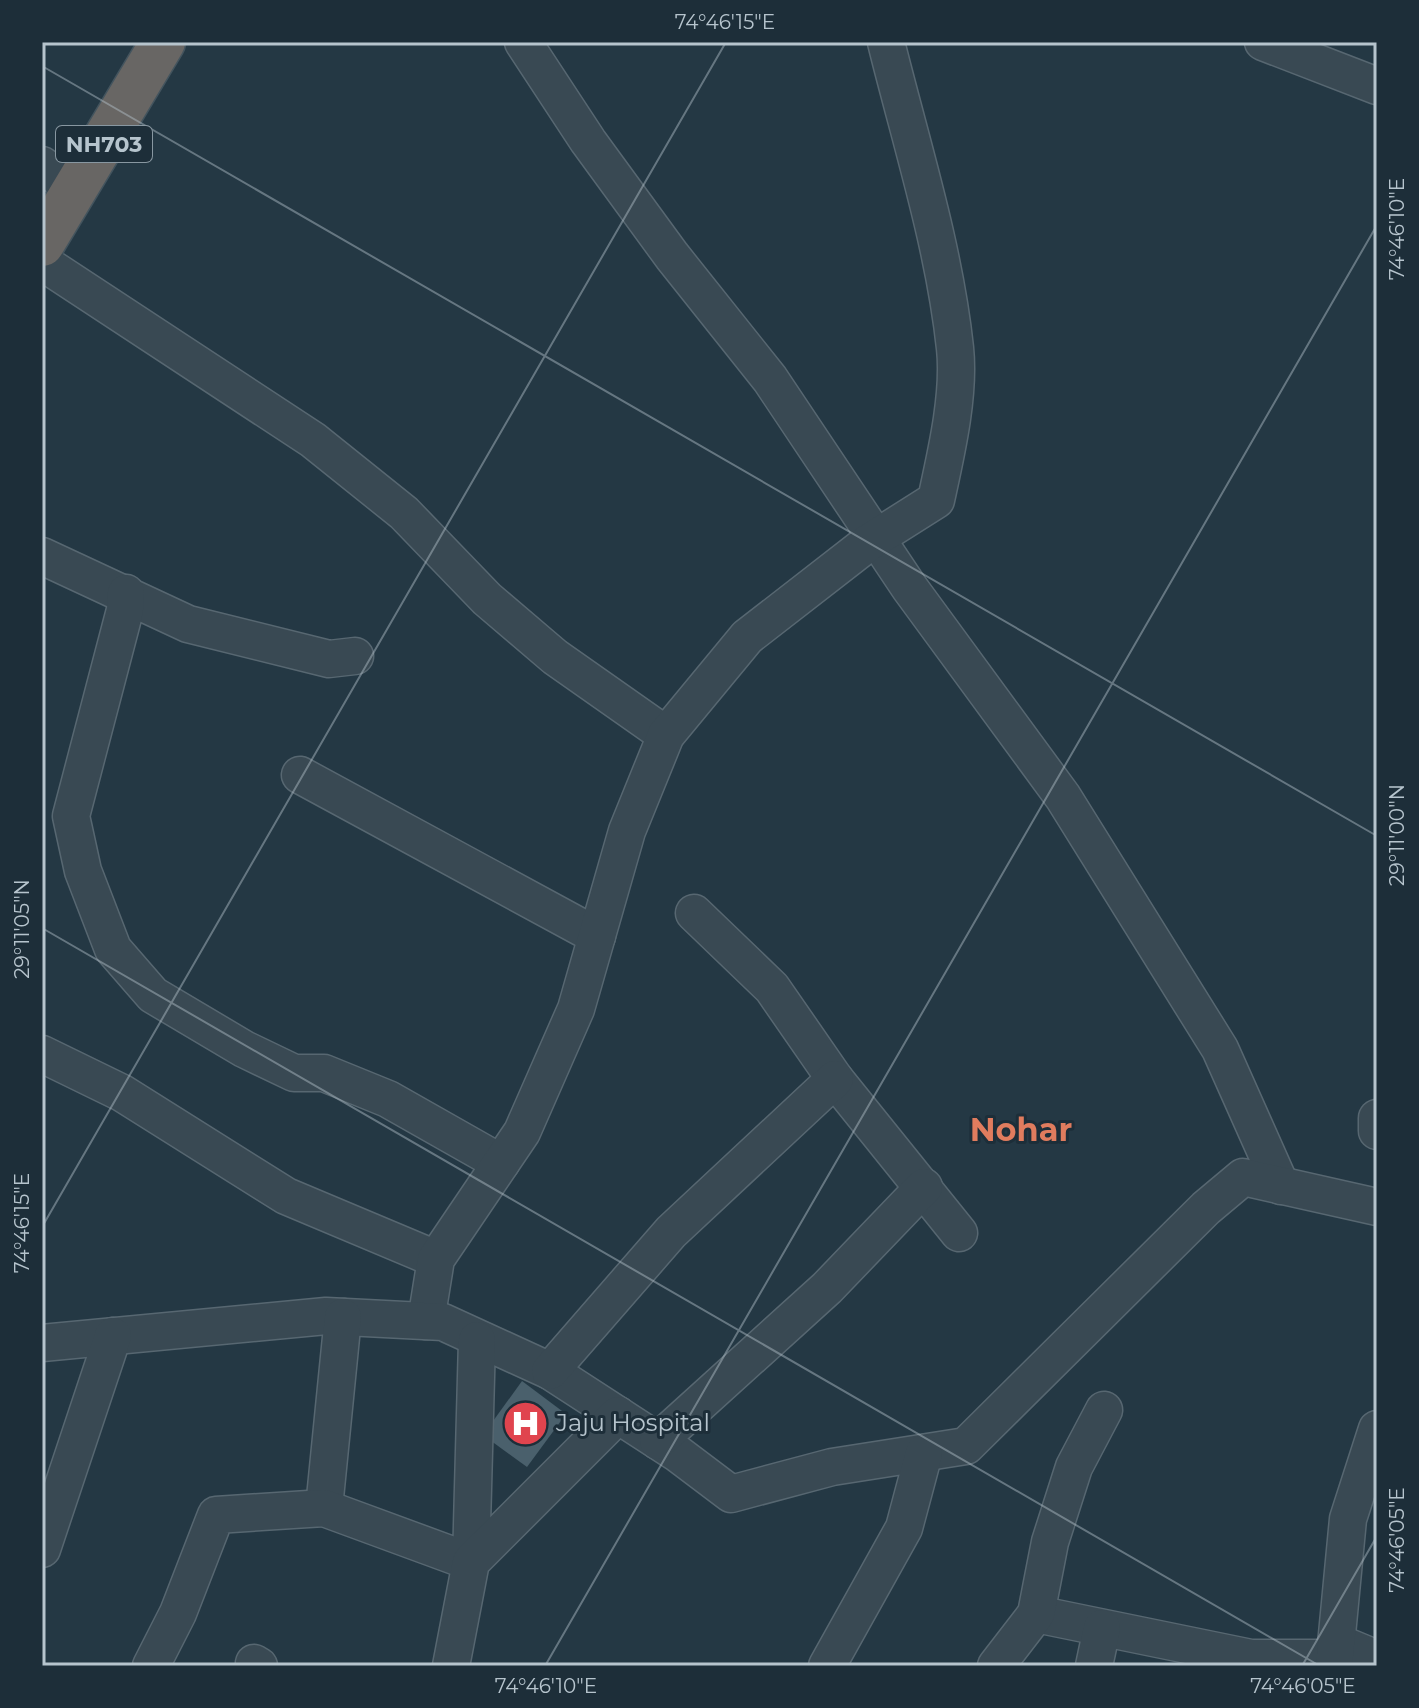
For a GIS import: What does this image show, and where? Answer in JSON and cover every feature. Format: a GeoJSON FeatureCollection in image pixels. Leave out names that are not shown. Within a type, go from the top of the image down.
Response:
{"type":"FeatureCollection","features":[{"type":"Feature","properties":{"kind":"highway","name":"NH703"},"geometry":{"type":"LineString","coordinates":[[42,244],[59,177],[163,42]]}},
{"type":"Feature","properties":{"kind":"street"},"geometry":{"type":"LineString","coordinates":[[523,42],[588,141],[672,256],[770,379],[876,537],[1063,797],[1220,1049],[1281,1186]]}},
{"type":"Feature","properties":{"kind":"street"},"geometry":{"type":"LineString","coordinates":[[426,1321],[436,1259],[522,1132],[576,1009],[627,831],[666,735],[747,637],[876,537],[936,500],[949,440],[955,351],[934,235],[886,42]]}},
{"type":"Feature","properties":{"kind":"street"},"geometry":{"type":"LineString","coordinates":[[1287,46],[1377,86]]}},
{"type":"Feature","properties":{"kind":"street"},"geometry":{"type":"LineString","coordinates":[[42,262],[313,440],[404,513],[487,599],[555,657],[666,735]]}},
{"type":"Feature","properties":{"kind":"street"},"geometry":{"type":"LineString","coordinates":[[42,556],[188,624],[329,659],[355,656]]}},
{"type":"Feature","properties":{"kind":"street"},"geometry":{"type":"LineString","coordinates":[[126,593],[125,610],[71,816],[83,871],[113,949],[153,995],[244,1049],[294,1073],[324,1073],[388,1099],[501,1163]]}},
{"type":"Feature","properties":{"kind":"street"},"geometry":{"type":"LineString","coordinates":[[300,775],[597,936]]}},
{"type":"Feature","properties":{"kind":"street"},"geometry":{"type":"LineString","coordinates":[[694,913],[772,988],[835,1079],[959,1233]]}},
{"type":"Feature","properties":{"kind":"street"},"geometry":{"type":"LineString","coordinates":[[42,1054],[122,1093],[286,1196],[436,1259]]}},
{"type":"Feature","properties":{"kind":"street"},"geometry":{"type":"LineString","coordinates":[[550,1371],[671,1232],[835,1079]]}},
{"type":"Feature","properties":{"kind":"street"},"geometry":{"type":"LineString","coordinates":[[1377,1118],[1377,1131]]}},
{"type":"Feature","properties":{"kind":"street"},"geometry":{"type":"LineString","coordinates":[[42,1343],[343,1317],[443,1322],[550,1371],[658,1441],[731,1494],[832,1467],[966,1446],[1206,1208],[1243,1177],[1377,1207]]}},
{"type":"Feature","properties":{"kind":"street"},"geometry":{"type":"LineString","coordinates":[[658,1441],[827,1288],[924,1187]]}},
{"type":"Feature","properties":{"kind":"street"},"geometry":{"type":"LineString","coordinates":[[324,1508],[343,1317]]}},
{"type":"Feature","properties":{"kind":"street"},"geometry":{"type":"LineString","coordinates":[[42,1549],[113,1336]]}},
{"type":"Feature","properties":{"kind":"street"},"geometry":{"type":"LineString","coordinates":[[451,1666],[471,1562],[477,1340]]}},
{"type":"Feature","properties":{"kind":"street"},"geometry":{"type":"LineString","coordinates":[[996,1666],[1036,1614],[1050,1542],[1074,1467],[1104,1410]]}},
{"type":"Feature","properties":{"kind":"street"},"geometry":{"type":"LineString","coordinates":[[471,1562],[618,1415]]}},
{"type":"Feature","properties":{"kind":"street"},"geometry":{"type":"LineString","coordinates":[[1335,1655],[1348,1519],[1377,1429]]}},
{"type":"Feature","properties":{"kind":"street"},"geometry":{"type":"LineString","coordinates":[[827,1666],[904,1528],[924,1453]]}},
{"type":"Feature","properties":{"kind":"street"},"geometry":{"type":"LineString","coordinates":[[151,1666],[178,1613],[216,1515],[324,1508],[471,1562]]}},
{"type":"Feature","properties":{"kind":"street"},"geometry":{"type":"LineString","coordinates":[[1036,1614],[1251,1658],[1335,1655],[1377,1659]]}},
{"type":"Feature","properties":{"kind":"street"},"geometry":{"type":"LineString","coordinates":[[1094,1666],[1102,1628]]}},
{"type":"Feature","properties":{"kind":"building"},"geometry":{"type":"Polygon","coordinates":[[[522,1381],[566,1414],[527,1467],[483,1435],[522,1381]]]}},
{"type":"Feature","properties":{"kind":"place","name":"Jaju Hospital"},"geometry":{"type":"Point","coordinates":[525,1423]}},
{"type":"Feature","properties":{"kind":"district","name":"Nohar"},"geometry":{"type":"Point","coordinates":[1021,1130]}}]}
